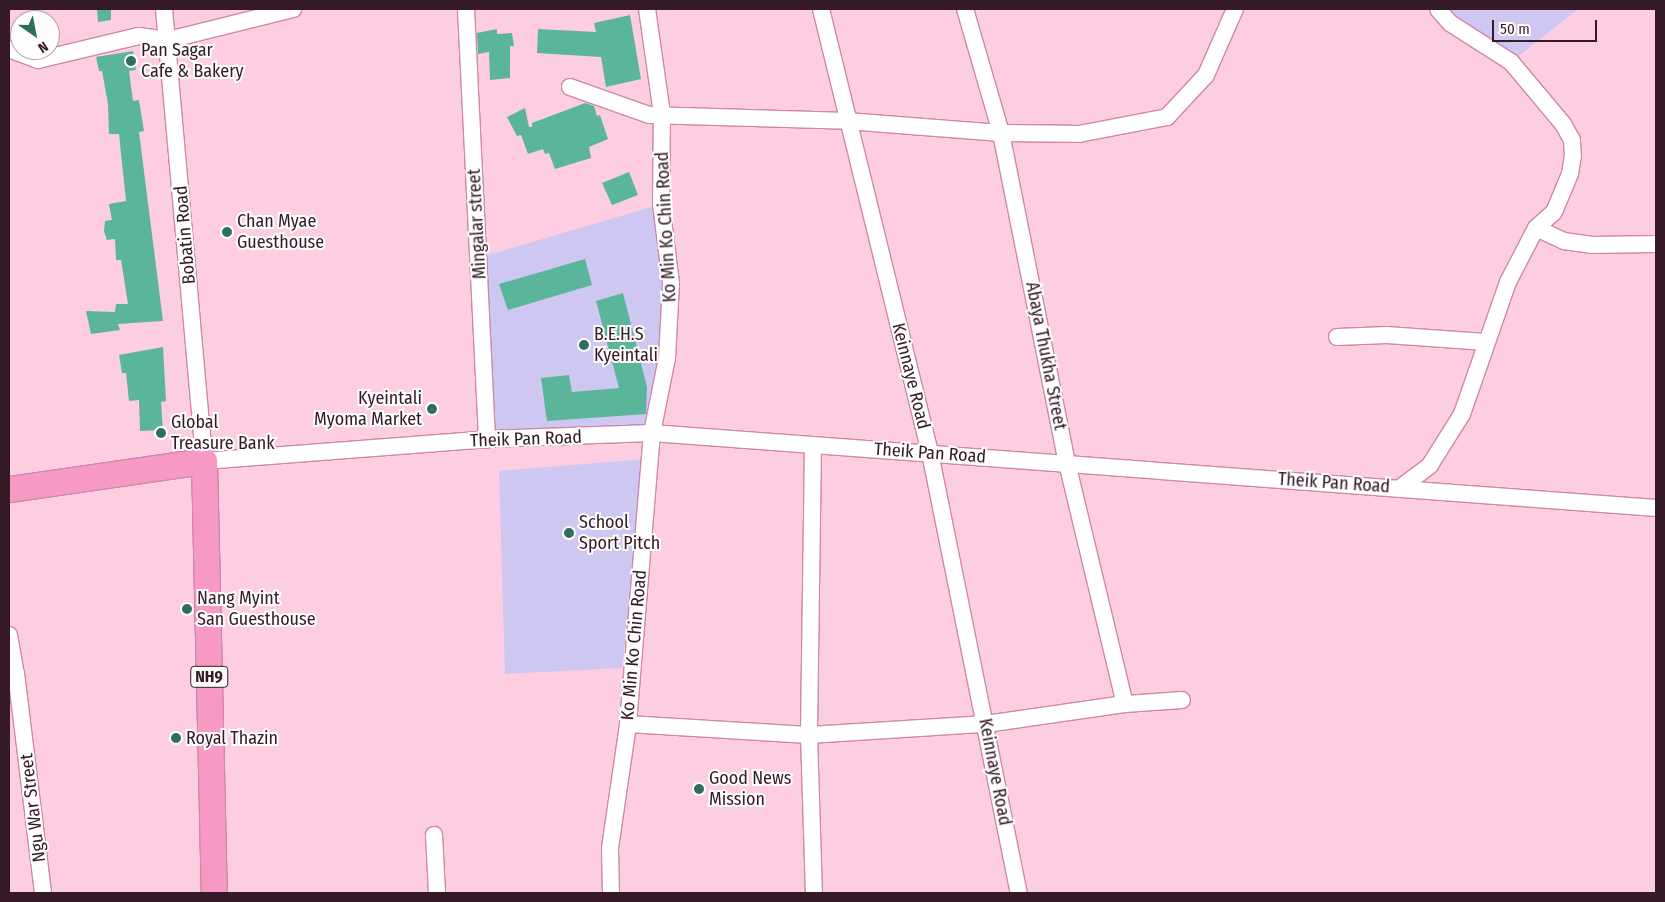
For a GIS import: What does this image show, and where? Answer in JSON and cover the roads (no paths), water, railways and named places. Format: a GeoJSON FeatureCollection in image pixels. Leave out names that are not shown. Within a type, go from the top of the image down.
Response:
{"type":"FeatureCollection","features":[{"type":"Feature","properties":{"kind":"highway"},"geometry":{"type":"LineString","coordinates":[[9,489],[204,461]]}},
{"type":"Feature","properties":{"kind":"highway","name":"NH9"},"geometry":{"type":"LineString","coordinates":[[204,461],[214,893]]}},
{"type":"Feature","properties":{"kind":"street","name":"Bobatin Road"},"geometry":{"type":"LineString","coordinates":[[164,9],[204,461]]}},
{"type":"Feature","properties":{"kind":"street"},"geometry":{"type":"LineString","coordinates":[[9,48],[38,60],[140,36],[168,40],[293,9]]}},
{"type":"Feature","properties":{"kind":"street","name":"Mingalar street"},"geometry":{"type":"LineString","coordinates":[[466,9],[487,440]]}},
{"type":"Feature","properties":{"kind":"street","name":"Ko Min Ko Chin Road"},"geometry":{"type":"LineString","coordinates":[[610,893],[610,848],[628,724],[652,433],[667,358],[671,283],[661,204],[662,114],[647,9]]}},
{"type":"Feature","properties":{"kind":"street","name":"Keinnaye Road"},"geometry":{"type":"LineString","coordinates":[[821,9],[847,121],[930,452],[1019,893]]}},
{"type":"Feature","properties":{"kind":"street","name":"Abaya Thukha Street"},"geometry":{"type":"LineString","coordinates":[[965,9],[1001,133],[1067,463],[1125,704]]}},
{"type":"Feature","properties":{"kind":"street"},"geometry":{"type":"LineString","coordinates":[[570,87],[649,115],[847,121],[1001,133],[1079,134],[1167,117],[1206,75],[1235,9]]}},
{"type":"Feature","properties":{"kind":"street"},"geometry":{"type":"LineString","coordinates":[[1400,488],[1430,465],[1448,440],[1462,414],[1508,282],[1536,228],[1554,212],[1570,174],[1572,140],[1548,103],[1511,62],[1450,23],[1438,9]]}},
{"type":"Feature","properties":{"kind":"street"},"geometry":{"type":"LineString","coordinates":[[1536,228],[1564,240],[1591,245],[1656,244]]}},
{"type":"Feature","properties":{"kind":"street"},"geometry":{"type":"LineString","coordinates":[[1337,337],[1387,335],[1486,342]]}},
{"type":"Feature","properties":{"kind":"street","name":"Theik Pan Road"},"geometry":{"type":"LineString","coordinates":[[204,461],[487,440],[652,433],[930,452],[1656,508]]}},
{"type":"Feature","properties":{"kind":"street"},"geometry":{"type":"LineString","coordinates":[[812,445],[808,735],[814,893]]}},
{"type":"Feature","properties":{"kind":"street","name":"Ngu War Street"},"geometry":{"type":"LineString","coordinates":[[9,635],[43,893]]}},
{"type":"Feature","properties":{"kind":"street"},"geometry":{"type":"LineString","coordinates":[[628,724],[808,735],[986,724],[1125,704],[1182,700]]}},
{"type":"Feature","properties":{"kind":"street"},"geometry":{"type":"LineString","coordinates":[[434,835],[437,893]]}},
{"type":"Feature","properties":{"kind":"place","name":"Pan Sagar Cafe & Bakery"},"geometry":{"type":"Point","coordinates":[131,61]}},
{"type":"Feature","properties":{"kind":"place","name":"Chan Myae Guesthouse"},"geometry":{"type":"Point","coordinates":[227,232]}},
{"type":"Feature","properties":{"kind":"place","name":"B.E.H.S Kyeintali"},"geometry":{"type":"Point","coordinates":[584,345]}},
{"type":"Feature","properties":{"kind":"place","name":"Kyeintali Myoma Market"},"geometry":{"type":"Point","coordinates":[432,409]}},
{"type":"Feature","properties":{"kind":"place","name":"Global Treasure Bank"},"geometry":{"type":"Point","coordinates":[161,433]}},
{"type":"Feature","properties":{"kind":"place","name":"School Sport Pitch"},"geometry":{"type":"Point","coordinates":[569,533]}},
{"type":"Feature","properties":{"kind":"place","name":"Nang Myint San Guesthouse"},"geometry":{"type":"Point","coordinates":[187,609]}},
{"type":"Feature","properties":{"kind":"place","name":"Royal Thazin"},"geometry":{"type":"Point","coordinates":[176,738]}},
{"type":"Feature","properties":{"kind":"place","name":"Good News Mission"},"geometry":{"type":"Point","coordinates":[699,789]}}]}
